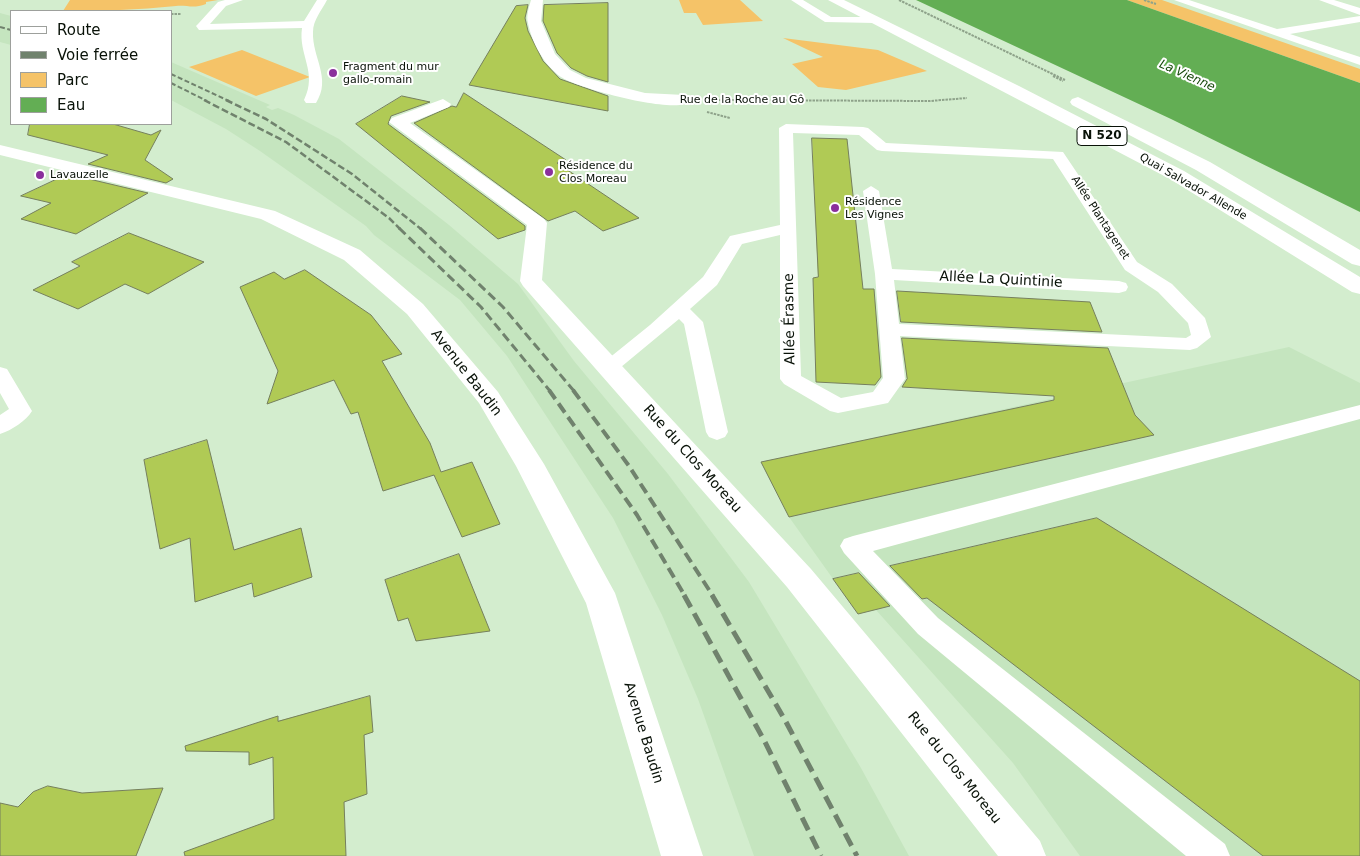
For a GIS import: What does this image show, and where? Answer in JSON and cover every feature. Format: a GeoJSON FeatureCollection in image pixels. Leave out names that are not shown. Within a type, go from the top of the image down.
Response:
{"type":"FeatureCollection","features":[{"type":"Feature","properties":{"kind":"main road","name":"Rue de la Roche au Gô"},"geometry":{"type":"LineString","coordinates":[[537,0],[534,21],[548,56],[565,73],[580,82],[645,98],[684,100]]}},
{"type":"Feature","properties":{"kind":"main road","name":"Quai Salvador Allende"},"geometry":{"type":"LineString","coordinates":[[834,0],[1013,89],[1177,175],[1360,287]]}},
{"type":"Feature","properties":{"kind":"main road"},"geometry":{"type":"LineString","coordinates":[[867,0],[1001,64]]}},
{"type":"Feature","properties":{"kind":"main road","name":"Quai Salvador Allende"},"geometry":{"type":"LineString","coordinates":[[1062,87],[1203,166],[1360,259]]}},
{"type":"Feature","properties":{"kind":"main road","name":"Rue du Clos Moreau"},"geometry":{"type":"LineString","coordinates":[[443,104],[398,122],[536,223],[531,281],[799,578],[1025,856]]}},
{"type":"Feature","properties":{"kind":"main road","name":"Avenue Baudin"},"geometry":{"type":"LineString","coordinates":[[0,150],[268,216],[352,255],[415,309],[490,398],[530,464],[603,603],[682,856]]}},
{"type":"Feature","properties":{"kind":"lane"},"geometry":{"type":"LineString","coordinates":[[238,0],[222,4],[202,26],[203,28],[309,24]]}},
{"type":"Feature","properties":{"kind":"lane"},"geometry":{"type":"LineString","coordinates":[[311,100],[317,88],[318,77],[313,65],[308,37],[309,24],[322,0]]}},
{"type":"Feature","properties":{"kind":"lane"},"geometry":{"type":"LineString","coordinates":[[796,0],[829,20],[875,20]]}},
{"type":"Feature","properties":{"kind":"lane"},"geometry":{"type":"LineString","coordinates":[[1180,0],[1360,61]]}},
{"type":"Feature","properties":{"kind":"lane"},"geometry":{"type":"LineString","coordinates":[[1324,0],[1360,12]]}},
{"type":"Feature","properties":{"kind":"lane"},"geometry":{"type":"LineString","coordinates":[[1276,32],[1360,19]]}},
{"type":"Feature","properties":{"kind":"lane","name":"Allée Érasme"},"geometry":{"type":"LineString","coordinates":[[786,128],[791,379],[838,406],[880,398],[894,380],[884,274],[871,190]]}},
{"type":"Feature","properties":{"kind":"lane","name":"Allée Plantagenet"},"geometry":{"type":"LineString","coordinates":[[786,128],[863,130],[882,147],[1058,155],[1132,266],[1165,288],[1198,322],[1200,337],[1190,344],[890,330]]}},
{"type":"Feature","properties":{"kind":"lane"},"geometry":{"type":"LineString","coordinates":[[608,367],[657,329],[710,281],[736,240],[789,228]]}},
{"type":"Feature","properties":{"kind":"lane","name":"Allée La Quintinie"},"geometry":{"type":"LineString","coordinates":[[884,274],[1119,287]]}},
{"type":"Feature","properties":{"kind":"lane"},"geometry":{"type":"LineString","coordinates":[[678,309],[693,322],[717,432]]}},
{"type":"Feature","properties":{"kind":"lane"},"geometry":{"type":"LineString","coordinates":[[0,374],[21,412],[0,426]]}},
{"type":"Feature","properties":{"kind":"lane"},"geometry":{"type":"LineString","coordinates":[[1213,856],[928,626],[853,546],[1360,412]]}},
{"type":"Feature","properties":{"kind":"path"},"geometry":{"type":"LineString","coordinates":[[1057,75],[1053,76],[1062,87]]}},
{"type":"Feature","properties":{"kind":"path","name":"Rue de la Roche au Gô"},"geometry":{"type":"LineString","coordinates":[[684,100],[930,100],[968,98]]}},
{"type":"Feature","properties":{"kind":"shaded area"},"geometry":{"type":"Polygon","coordinates":[[[0,13],[10,16],[10,45],[0,42],[0,13]]]}},
{"type":"Feature","properties":{"kind":"shaded area"},"geometry":{"type":"Polygon","coordinates":[[[172,62],[270,105],[266,107],[272,110],[278,108],[294,115],[339,139],[449,225],[518,284],[574,361],[668,474],[749,582],[861,768],[909,856],[754,856],[698,699],[662,615],[613,518],[507,356],[460,300],[374,235],[366,226],[226,129],[172,101],[172,62]]]}},
{"type":"Feature","properties":{"kind":"shaded area"},"geometry":{"type":"Polygon","coordinates":[[[1289,347],[1360,383],[1360,856],[1080,856],[1013,763],[876,610],[858,614],[789,517],[761,462],[1289,347]]]}},
{"type":"Feature","properties":{"kind":"green space"},"geometry":{"type":"Polygon","coordinates":[[[70,0],[218,0],[194,7],[64,10],[70,0]]]}},
{"type":"Feature","properties":{"kind":"green space"},"geometry":{"type":"Polygon","coordinates":[[[679,0],[740,0],[763,21],[703,25],[696,13],[684,13],[679,0]]]}},
{"type":"Feature","properties":{"kind":"green space"},"geometry":{"type":"Polygon","coordinates":[[[1127,0],[1162,0],[1360,69],[1360,83],[1127,0]]]}},
{"type":"Feature","properties":{"kind":"green space"},"geometry":{"type":"Polygon","coordinates":[[[783,38],[878,50],[927,71],[846,90],[818,87],[792,64],[823,57],[783,38]]]}},
{"type":"Feature","properties":{"kind":"green space"},"geometry":{"type":"Polygon","coordinates":[[[242,50],[310,77],[256,96],[189,67],[242,50]]]}},
{"type":"Feature","properties":{"kind":"water","name":"La Vienne"},"geometry":{"type":"Polygon","coordinates":[[[916,0],[1127,0],[1360,83],[1360,212],[1171,119],[916,0]]]}},
{"type":"Feature","properties":{"kind":"building"},"geometry":{"type":"Polygon","coordinates":[[[608,3],[608,82],[587,76],[571,68],[557,53],[543,21],[544,5],[608,3]]]}},
{"type":"Feature","properties":{"kind":"building"},"geometry":{"type":"Polygon","coordinates":[[[528,5],[525,18],[528,31],[543,61],[560,79],[608,96],[608,111],[469,85],[516,6],[528,5]]]}},
{"type":"Feature","properties":{"kind":"building"},"geometry":{"type":"Polygon","coordinates":[[[464,93],[566,160],[557,163],[639,218],[603,231],[575,211],[548,221],[414,123],[452,106],[456,107],[464,93]]]}},
{"type":"Feature","properties":{"kind":"building"},"geometry":{"type":"Polygon","coordinates":[[[402,96],[430,102],[391,116],[388,124],[525,226],[525,230],[498,239],[356,124],[402,96]]]}},
{"type":"Feature","properties":{"kind":"building"},"geometry":{"type":"Polygon","coordinates":[[[30,125],[116,125],[151,135],[161,130],[145,160],[173,179],[166,183],[88,164],[108,155],[28,135],[30,125]]]}},
{"type":"Feature","properties":{"kind":"building","name":"Résidence Les Vignes"},"geometry":{"type":"Polygon","coordinates":[[[812,138],[847,139],[863,289],[874,289],[881,377],[875,385],[816,382],[813,278],[818,277],[812,138]]]}},
{"type":"Feature","properties":{"kind":"building"},"geometry":{"type":"Polygon","coordinates":[[[68,174],[148,193],[76,234],[21,219],[51,203],[21,196],[68,174]]]}},
{"type":"Feature","properties":{"kind":"building"},"geometry":{"type":"Polygon","coordinates":[[[129,233],[204,262],[148,294],[125,284],[78,309],[33,290],[80,266],[72,262],[129,233]]]}},
{"type":"Feature","properties":{"kind":"building"},"geometry":{"type":"Polygon","coordinates":[[[305,270],[371,315],[402,354],[382,361],[430,443],[441,472],[472,462],[500,524],[462,537],[434,475],[383,491],[358,412],[351,414],[334,380],[267,404],[278,371],[240,287],[274,272],[284,279],[305,270]]]}},
{"type":"Feature","properties":{"kind":"building"},"geometry":{"type":"Polygon","coordinates":[[[897,291],[1090,302],[1102,332],[901,322],[897,291]]]}},
{"type":"Feature","properties":{"kind":"building"},"geometry":{"type":"Polygon","coordinates":[[[902,338],[1108,348],[1135,415],[1154,435],[789,517],[761,462],[1054,400],[1054,396],[902,387],[907,379],[902,338]]]}},
{"type":"Feature","properties":{"kind":"building"},"geometry":{"type":"Polygon","coordinates":[[[207,440],[234,550],[301,528],[312,577],[254,597],[252,583],[195,602],[190,538],[160,549],[144,460],[207,440]]]}},
{"type":"Feature","properties":{"kind":"building"},"geometry":{"type":"Polygon","coordinates":[[[1097,518],[1360,681],[1360,856],[1263,856],[927,598],[922,599],[890,566],[1097,518]]]}},
{"type":"Feature","properties":{"kind":"building"},"geometry":{"type":"Polygon","coordinates":[[[459,554],[490,631],[416,641],[408,618],[398,621],[385,580],[459,554]]]}},
{"type":"Feature","properties":{"kind":"building"},"geometry":{"type":"Polygon","coordinates":[[[859,573],[890,606],[858,614],[833,579],[859,573]]]}},
{"type":"Feature","properties":{"kind":"building"},"geometry":{"type":"Polygon","coordinates":[[[370,696],[373,732],[364,735],[367,794],[344,802],[346,856],[185,856],[184,852],[274,819],[273,757],[249,765],[249,752],[186,751],[185,746],[278,716],[278,721],[370,696]]]}},
{"type":"Feature","properties":{"kind":"building"},"geometry":{"type":"Polygon","coordinates":[[[48,786],[82,793],[163,788],[136,856],[0,856],[0,803],[18,807],[33,792],[48,786]]]}},
{"type":"Feature","properties":{"kind":"railway"},"geometry":{"type":"LineString","coordinates":[[0,27],[10,30]]}},
{"type":"Feature","properties":{"kind":"railway"},"geometry":{"type":"LineString","coordinates":[[172,74],[229,101]]}},
{"type":"Feature","properties":{"kind":"railway"},"geometry":{"type":"LineString","coordinates":[[172,84],[207,101]]}},
{"type":"Feature","properties":{"kind":"railway"},"geometry":{"type":"LineString","coordinates":[[204,100],[286,142],[389,218],[399,228]]}},
{"type":"Feature","properties":{"kind":"railway"},"geometry":{"type":"LineString","coordinates":[[226,100],[266,119],[352,174],[421,229]]}},
{"type":"Feature","properties":{"kind":"railway"},"geometry":{"type":"LineString","coordinates":[[399,228],[481,307],[550,391]]}},
{"type":"Feature","properties":{"kind":"railway"},"geometry":{"type":"LineString","coordinates":[[420,228],[503,307],[574,391]]}},
{"type":"Feature","properties":{"kind":"railway"},"geometry":{"type":"LineString","coordinates":[[549,390],[637,515],[685,596]]}},
{"type":"Feature","properties":{"kind":"railway"},"geometry":{"type":"LineString","coordinates":[[573,390],[629,466],[713,596]]}},
{"type":"Feature","properties":{"kind":"railway"},"geometry":{"type":"LineString","coordinates":[[684,595],[765,742],[821,856]]}},
{"type":"Feature","properties":{"kind":"railway"},"geometry":{"type":"LineString","coordinates":[[712,595],[785,720],[857,856]]}},
{"type":"Feature","properties":{"kind":"place","name":"Fragment du mur gallo-romain"},"geometry":{"type":"Point","coordinates":[333,73]}},
{"type":"Feature","properties":{"kind":"place","name":"Résidence du Clos Moreau"},"geometry":{"type":"Point","coordinates":[549,172]}},
{"type":"Feature","properties":{"kind":"place","name":"Lavauzelle"},"geometry":{"type":"Point","coordinates":[40,175]}},
{"type":"Feature","properties":{"kind":"place","name":"Résidence Les Vignes"},"geometry":{"type":"Point","coordinates":[835,208]}}]}
